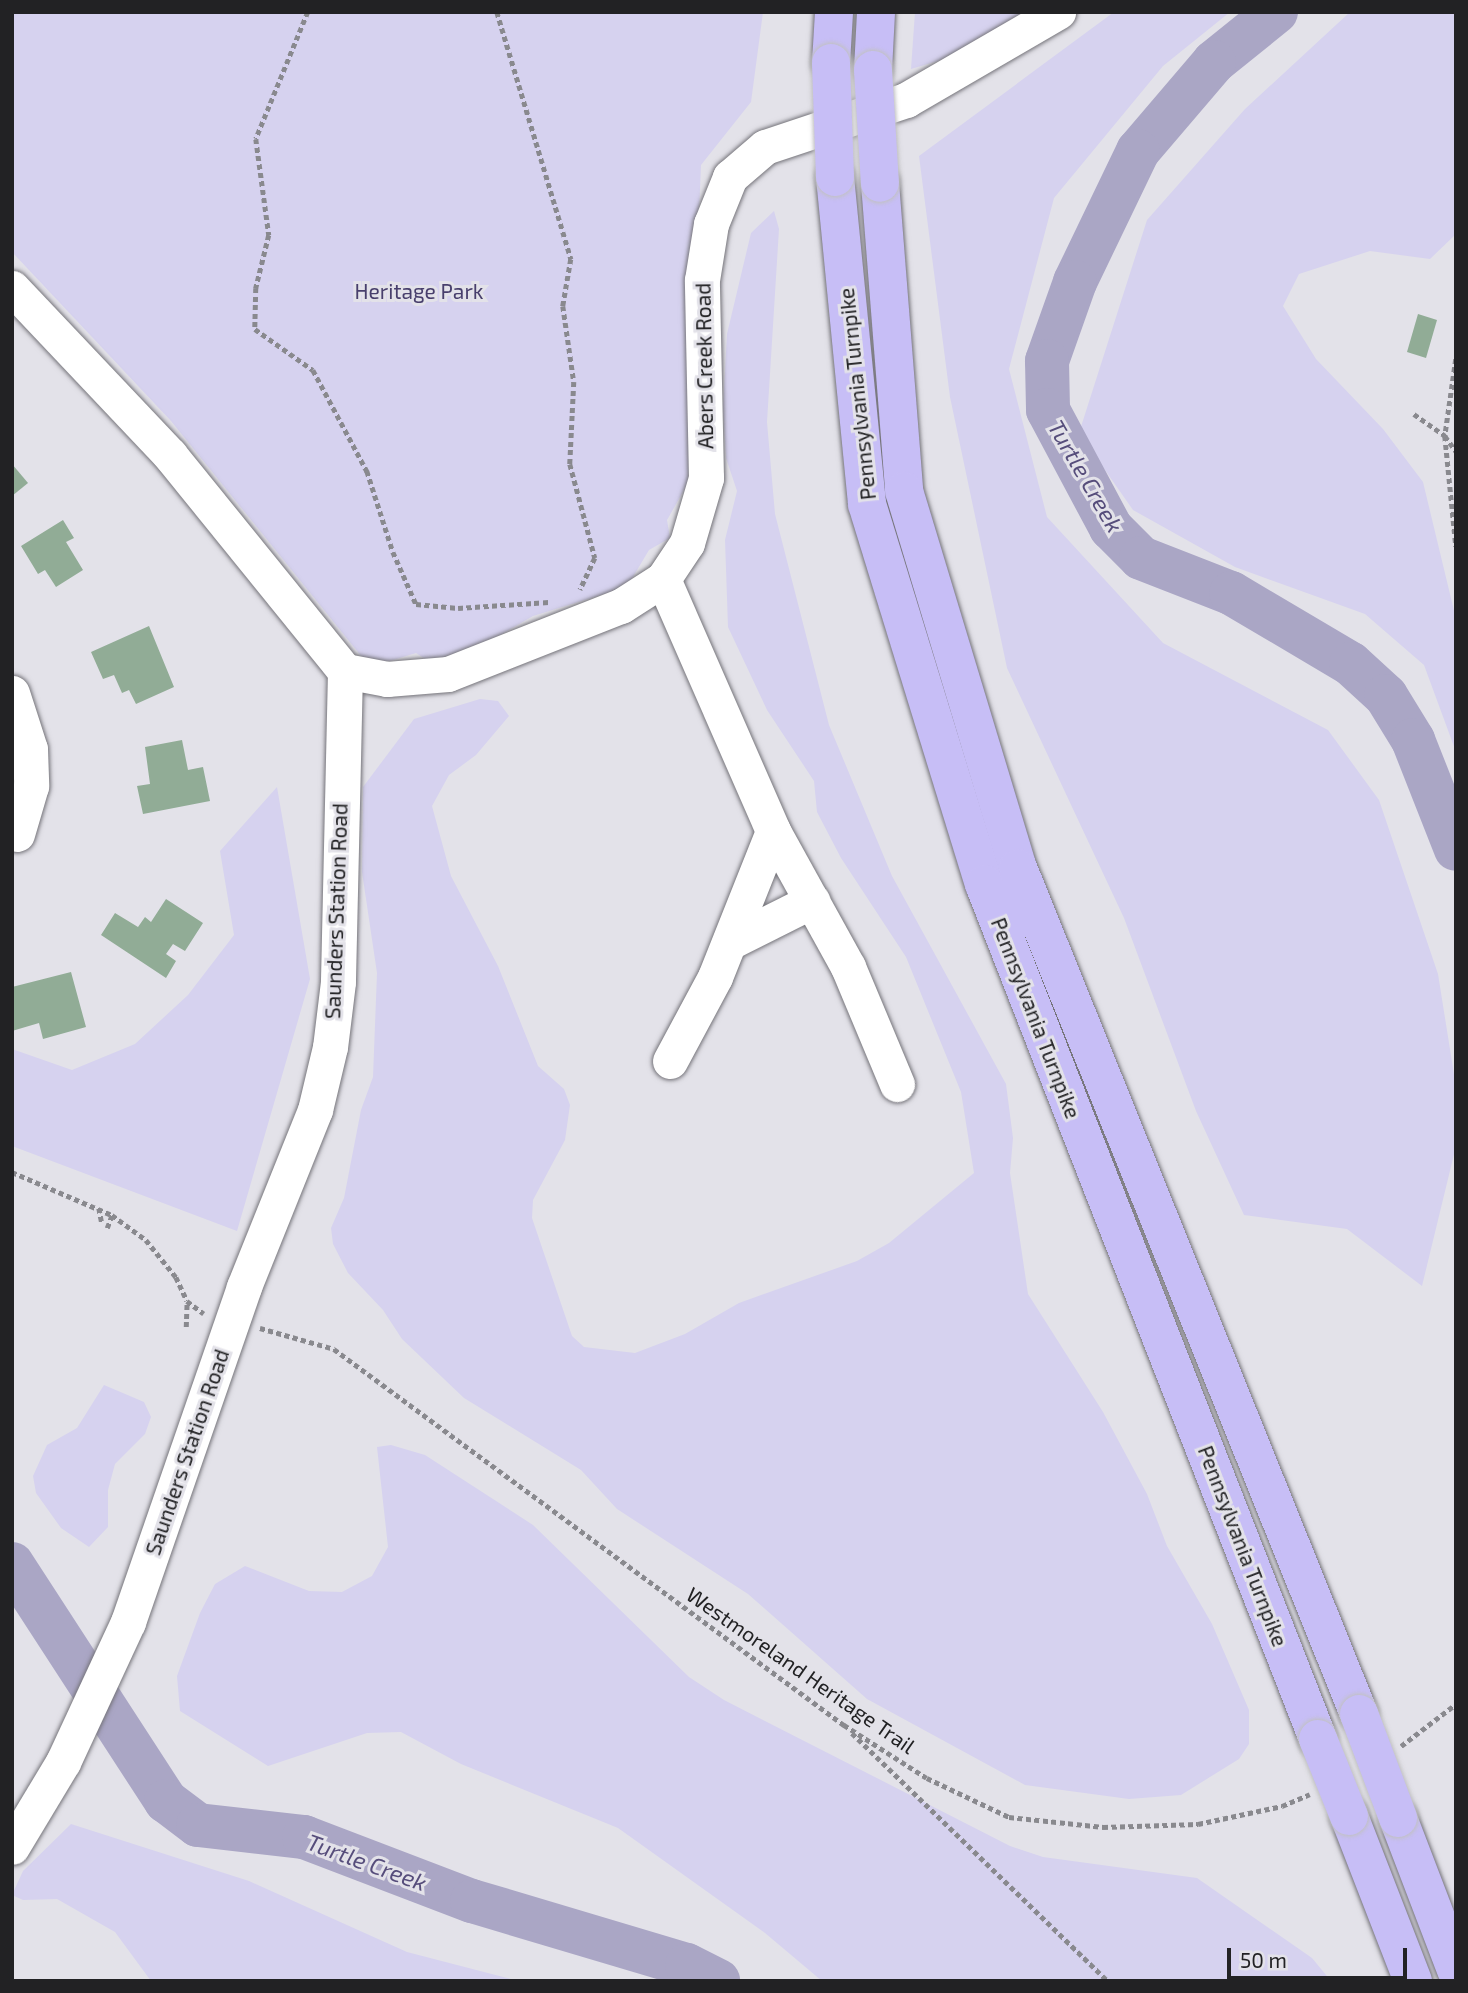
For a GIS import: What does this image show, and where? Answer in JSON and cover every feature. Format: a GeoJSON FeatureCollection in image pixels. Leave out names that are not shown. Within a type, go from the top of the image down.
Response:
{"type":"FeatureCollection","features":[{"type":"Feature","properties":{"kind":"highway","name":"Pennsylvania Turnpike"},"geometry":{"type":"LineString","coordinates":[[834,12],[831,63],[835,177],[867,503],[984,884],[1413,1981]]}},
{"type":"Feature","properties":{"kind":"highway","name":"Pennsylvania Turnpike"},"geometry":{"type":"LineString","coordinates":[[876,12],[873,70],[904,491],[1018,868],[1359,1714],[1456,1970]]}},
{"type":"Feature","properties":{"kind":"street","name":"Abers Creek Road"},"geometry":{"type":"LineString","coordinates":[[345,671],[387,679],[448,674],[621,606],[663,579],[687,542],[706,478],[702,280],[711,224],[730,177],[765,148],[906,100],[1058,12]]}},
{"type":"Feature","properties":{"kind":"street"},"geometry":{"type":"LineString","coordinates":[[12,288],[170,456],[345,671]]}},
{"type":"Feature","properties":{"kind":"street"},"geometry":{"type":"LineString","coordinates":[[663,579],[773,831],[848,967],[897,1084]]}},
{"type":"Feature","properties":{"kind":"street","name":"Saunders Station Road"},"geometry":{"type":"LineString","coordinates":[[12,1847],[63,1762],[128,1622],[244,1287],[314,1110],[330,1047],[338,982],[345,671]]}},
{"type":"Feature","properties":{"kind":"street"},"geometry":{"type":"LineString","coordinates":[[12,693],[30,748],[31,786],[18,834]]}},
{"type":"Feature","properties":{"kind":"street"},"geometry":{"type":"LineString","coordinates":[[670,1061],[730,942],[773,831]]}},
{"type":"Feature","properties":{"kind":"street"},"geometry":{"type":"LineString","coordinates":[[730,942],[812,901]]}},
{"type":"Feature","properties":{"kind":"path"},"geometry":{"type":"LineString","coordinates":[[308,12],[256,139],[268,235],[256,289],[255,329],[313,370],[367,471],[393,552],[416,604],[458,608],[554,602]]}},
{"type":"Feature","properties":{"kind":"path"},"geometry":{"type":"LineString","coordinates":[[496,12],[571,259],[563,306],[574,382],[570,464],[595,558],[575,596]]}},
{"type":"Feature","properties":{"kind":"path"},"geometry":{"type":"LineString","coordinates":[[1456,359],[1445,436],[1456,546]]}},
{"type":"Feature","properties":{"kind":"path"},"geometry":{"type":"LineString","coordinates":[[1414,414],[1445,436],[1456,451]]}},
{"type":"Feature","properties":{"kind":"path"},"geometry":{"type":"LineString","coordinates":[[12,1172],[106,1211]]}},
{"type":"Feature","properties":{"kind":"path"},"geometry":{"type":"LineString","coordinates":[[98,1207],[102,1223]]}},
{"type":"Feature","properties":{"kind":"path"},"geometry":{"type":"LineString","coordinates":[[107,1227],[112,1215]]}},
{"type":"Feature","properties":{"kind":"path"},"geometry":{"type":"LineString","coordinates":[[186,1328],[187,1301]]}},
{"type":"Feature","properties":{"kind":"path","name":"Westmoreland Heritage Trail"},"geometry":{"type":"LineString","coordinates":[[334,1349],[844,1725],[927,1778],[1009,1817],[1103,1827],[1198,1824],[1282,1806],[1318,1791]]}},
{"type":"Feature","properties":{"kind":"path"},"geometry":{"type":"LineString","coordinates":[[1396,1749],[1456,1704]]}},
{"type":"Feature","properties":{"kind":"path"},"geometry":{"type":"LineString","coordinates":[[844,1725],[1108,1981]]}},
{"type":"Feature","properties":{"kind":"green space","name":"Heritage Park"},"geometry":{"type":"Polygon","coordinates":[[[12,12],[763,12],[751,102],[701,165],[688,483],[667,520],[670,538],[649,550],[627,587],[533,616],[483,645],[430,662],[416,653],[370,667],[171,421],[12,252],[12,12]]]}},
{"type":"Feature","properties":{"kind":"green space"},"geometry":{"type":"Polygon","coordinates":[[[915,12],[1025,12],[968,52],[911,69],[915,12]]]}},
{"type":"Feature","properties":{"kind":"green space"},"geometry":{"type":"Polygon","coordinates":[[[1114,12],[1230,12],[1163,66],[1054,198],[1009,369],[1047,517],[1163,643],[1328,730],[1379,800],[1438,974],[1456,1087],[1456,1146],[1422,1286],[1347,1229],[1244,1215],[1196,1111],[1124,918],[1007,668],[950,397],[919,156],[1114,12]]]}},
{"type":"Feature","properties":{"kind":"green space"},"geometry":{"type":"Polygon","coordinates":[[[1350,12],[1456,12],[1456,234],[1430,259],[1370,251],[1299,274],[1283,306],[1316,359],[1383,429],[1423,482],[1456,619],[1456,752],[1424,665],[1365,614],[1235,567],[1133,510],[1079,433],[1147,220],[1245,109],[1350,12]]]}},
{"type":"Feature","properties":{"kind":"green space"},"geometry":{"type":"Polygon","coordinates":[[[774,211],[779,229],[767,422],[775,514],[829,725],[892,876],[1006,1084],[1013,1138],[1010,1173],[1028,1294],[1103,1412],[1147,1494],[1167,1546],[1212,1624],[1249,1710],[1249,1744],[1239,1759],[1181,1795],[1129,1799],[1025,1785],[867,1699],[748,1594],[617,1509],[581,1470],[464,1398],[402,1339],[383,1310],[348,1273],[333,1244],[331,1228],[344,1198],[361,1110],[373,1077],[377,973],[362,872],[363,787],[414,719],[480,699],[498,701],[509,716],[476,755],[449,775],[432,806],[451,876],[498,966],[538,1066],[564,1089],[570,1105],[565,1140],[533,1200],[532,1218],[572,1336],[584,1347],[635,1353],[685,1334],[739,1303],[857,1261],[889,1243],[974,1173],[961,1092],[906,957],[841,858],[817,812],[814,781],[767,710],[728,627],[725,540],[737,491],[726,458],[723,407],[727,334],[751,233],[774,211]]]}},
{"type":"Feature","properties":{"kind":"green space"},"geometry":{"type":"Polygon","coordinates":[[[277,787],[310,979],[237,1231],[12,1146],[12,1049],[72,1070],[135,1044],[188,995],[234,935],[220,851],[277,787]]]}},
{"type":"Feature","properties":{"kind":"green space"},"geometry":{"type":"Polygon","coordinates":[[[104,1385],[144,1402],[151,1417],[145,1434],[115,1464],[108,1490],[108,1527],[89,1547],[61,1528],[36,1493],[33,1476],[47,1445],[77,1428],[104,1385]]]}},
{"type":"Feature","properties":{"kind":"green space"},"geometry":{"type":"Polygon","coordinates":[[[391,1445],[425,1455],[533,1525],[689,1677],[724,1700],[1010,1846],[1043,1857],[1197,1878],[1312,1958],[1331,1981],[822,1981],[765,1933],[618,1828],[461,1764],[401,1732],[367,1733],[268,1766],[180,1711],[177,1676],[200,1613],[215,1584],[245,1566],[309,1591],[342,1592],[372,1576],[388,1547],[377,1447],[391,1445]]]}},
{"type":"Feature","properties":{"kind":"green space"},"geometry":{"type":"Polygon","coordinates":[[[71,1824],[249,1881],[407,1952],[519,1981],[151,1981],[115,1932],[57,1899],[23,1900],[12,1895],[23,1871],[71,1824]]]}},
{"type":"Feature","properties":{"kind":"building"},"geometry":{"type":"Polygon","coordinates":[[[1418,314],[1437,320],[1426,358],[1407,352],[1418,314]]]}},
{"type":"Feature","properties":{"kind":"building"},"geometry":{"type":"Polygon","coordinates":[[[12,464],[28,483],[12,496],[12,464]]]}},
{"type":"Feature","properties":{"kind":"building"},"geometry":{"type":"Polygon","coordinates":[[[63,520],[74,538],[66,542],[83,570],[56,587],[45,570],[38,574],[21,546],[63,520]]]}},
{"type":"Feature","properties":{"kind":"building"},"geometry":{"type":"Polygon","coordinates":[[[149,626],[174,687],[136,704],[129,690],[122,693],[114,675],[103,679],[91,652],[149,626]]]}},
{"type":"Feature","properties":{"kind":"building"},"geometry":{"type":"Polygon","coordinates":[[[182,740],[188,770],[203,767],[210,801],[143,814],[137,786],[150,784],[145,747],[182,740]]]}},
{"type":"Feature","properties":{"kind":"building"},"geometry":{"type":"Polygon","coordinates":[[[166,899],[203,923],[185,951],[173,944],[166,954],[176,961],[166,978],[101,935],[115,913],[138,927],[145,917],[151,922],[166,899]]]}},
{"type":"Feature","properties":{"kind":"building"},"geometry":{"type":"Polygon","coordinates":[[[71,972],[86,1027],[43,1039],[39,1023],[12,1031],[12,987],[71,972]]]}},
{"type":"Feature","properties":{"kind":"waterway","name":"Turtle Creek"},"geometry":{"type":"LineString","coordinates":[[1276,12],[1214,62],[1138,151],[1075,282],[1047,361],[1048,410],[1111,528],[1141,558],[1231,593],[1351,664],[1386,696],[1413,740],[1456,849]]}},
{"type":"Feature","properties":{"kind":"waterway","name":"Turtle Creek"},"geometry":{"type":"LineString","coordinates":[[12,1564],[166,1801],[198,1825],[304,1837],[472,1901],[687,1965],[718,1981]]}}]}
